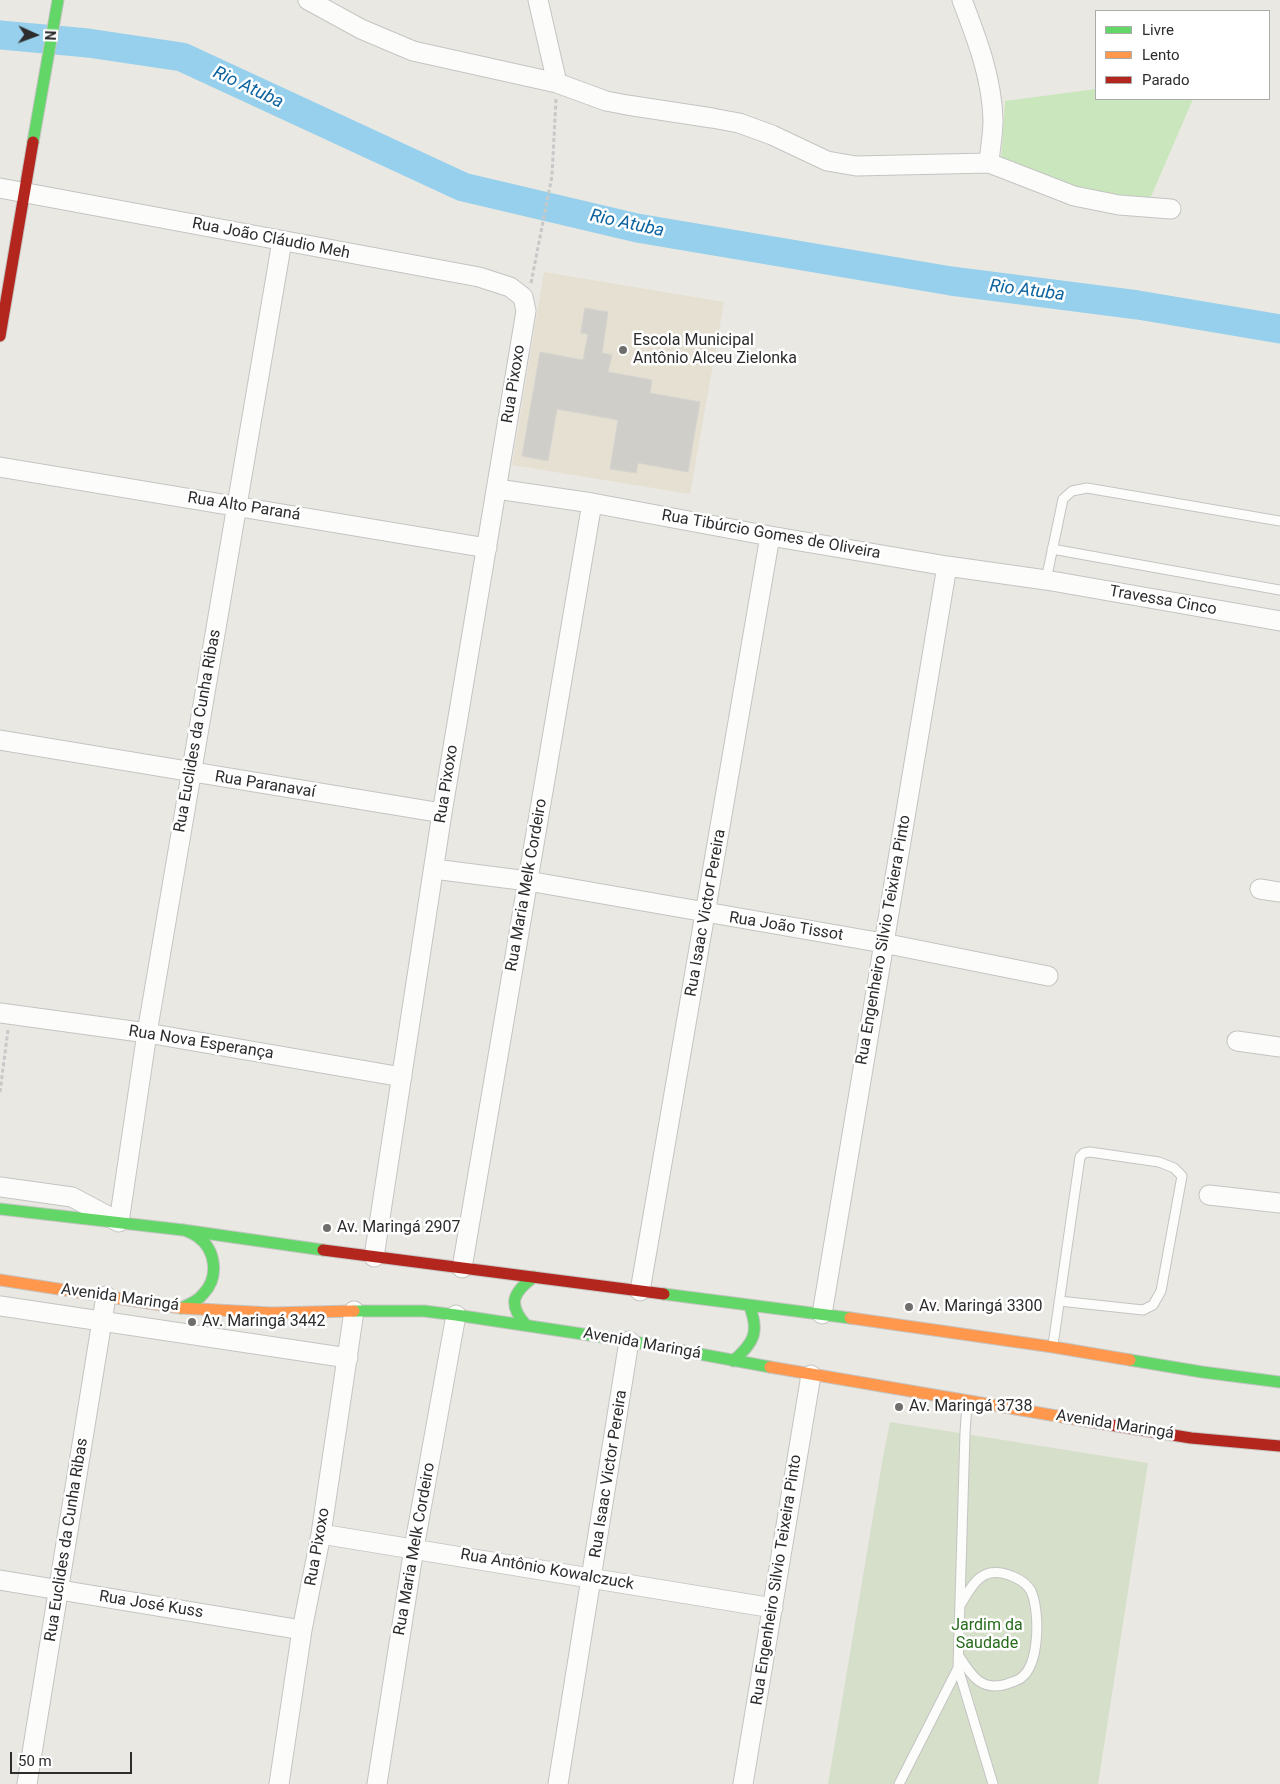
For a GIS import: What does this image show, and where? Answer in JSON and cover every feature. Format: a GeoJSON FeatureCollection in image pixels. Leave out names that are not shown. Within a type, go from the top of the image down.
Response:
{"type":"FeatureCollection","features":[{"type":"Feature","properties":{"kind":"main road"},"geometry":{"type":"LineString","coordinates":[[0,336],[58,3]]}},
{"type":"Feature","properties":{"kind":"main road"},"geometry":{"type":"LineString","coordinates":[[0,1209],[183,1230],[374,1257],[822,1314],[1053,1347],[1202,1372],[1280,1382]]}},
{"type":"Feature","properties":{"kind":"main road"},"geometry":{"type":"LineString","coordinates":[[180,1308],[196,1302],[205,1294],[211,1284],[214,1272],[214,1263],[207,1245],[192,1233],[183,1230]]}},
{"type":"Feature","properties":{"kind":"main road"},"geometry":{"type":"LineString","coordinates":[[526,1325],[518,1317],[514,1302],[517,1292],[524,1284],[534,1278]]}},
{"type":"Feature","properties":{"kind":"main road","name":"Avenida Maringá"},"geometry":{"type":"LineString","coordinates":[[0,1280],[180,1308],[272,1313],[416,1311],[456,1315],[630,1341],[811,1375],[1191,1438],[1280,1446]]}},
{"type":"Feature","properties":{"kind":"main road"},"geometry":{"type":"LineString","coordinates":[[734,1361],[753,1342],[756,1327],[749,1305]]}},
{"type":"Feature","properties":{"kind":"street"},"geometry":{"type":"LineString","coordinates":[[308,0],[361,29],[413,51],[557,83],[606,101],[739,124],[772,136],[828,161],[856,166],[989,163],[1074,196],[1119,205],[1171,208]]}},
{"type":"Feature","properties":{"kind":"street"},"geometry":{"type":"LineString","coordinates":[[538,0],[557,83]]}},
{"type":"Feature","properties":{"kind":"street"},"geometry":{"type":"LineString","coordinates":[[962,0],[979,44],[990,91],[993,122],[989,163]]}},
{"type":"Feature","properties":{"kind":"street","name":"Rua João Cláudio Meh"},"geometry":{"type":"LineString","coordinates":[[0,188],[479,277],[510,287],[523,297],[526,312]]}},
{"type":"Feature","properties":{"kind":"street","name":"Rua Euclides da Cunha Ribas"},"geometry":{"type":"LineString","coordinates":[[119,1222],[147,1033],[282,241]]}},
{"type":"Feature","properties":{"kind":"street","name":"Rua Pixoxo"},"geometry":{"type":"LineString","coordinates":[[374,1257],[442,813],[526,312]]}},
{"type":"Feature","properties":{"kind":"street","name":"Rua Alto Paraná"},"geometry":{"type":"LineString","coordinates":[[0,467],[487,548]]}},
{"type":"Feature","properties":{"kind":"street","name":"Rua Tibúrcio Gomes de Oliveira"},"geometry":{"type":"LineString","coordinates":[[497,489],[592,503],[947,566],[1046,580]]}},
{"type":"Feature","properties":{"kind":"street","name":"Rua Maria Melk Cordeiro"},"geometry":{"type":"LineString","coordinates":[[462,1268],[592,503]]}},
{"type":"Feature","properties":{"kind":"street","name":"Rua Isaac Victor Pereira"},"geometry":{"type":"LineString","coordinates":[[640,1290],[770,536]]}},
{"type":"Feature","properties":{"kind":"street","name":"Rua Engenheiro Silvio Teixiera Pinto"},"geometry":{"type":"LineString","coordinates":[[822,1314],[947,566]]}},
{"type":"Feature","properties":{"kind":"street","name":"Travessa Cinco"},"geometry":{"type":"LineString","coordinates":[[1046,580],[1280,621]]}},
{"type":"Feature","properties":{"kind":"street","name":"Rua Paranavaí"},"geometry":{"type":"LineString","coordinates":[[0,740],[442,813]]}},
{"type":"Feature","properties":{"kind":"street","name":"Rua João Tissot"},"geometry":{"type":"LineString","coordinates":[[434,869],[528,882],[883,943],[1048,976]]}},
{"type":"Feature","properties":{"kind":"street"},"geometry":{"type":"LineString","coordinates":[[1260,889],[1280,892]]}},
{"type":"Feature","properties":{"kind":"street","name":"Rua Nova Esperança"},"geometry":{"type":"LineString","coordinates":[[5,1014],[147,1033],[402,1077]]}},
{"type":"Feature","properties":{"kind":"street"},"geometry":{"type":"LineString","coordinates":[[1237,1041],[1280,1047]]}},
{"type":"Feature","properties":{"kind":"street"},"geometry":{"type":"LineString","coordinates":[[0,1187],[72,1197],[119,1222]]}},
{"type":"Feature","properties":{"kind":"street"},"geometry":{"type":"LineString","coordinates":[[1209,1195],[1280,1203]]}},
{"type":"Feature","properties":{"kind":"street","name":"Rua Euclides da Cunha Ribas"},"geometry":{"type":"LineString","coordinates":[[27,1784],[106,1296]]}},
{"type":"Feature","properties":{"kind":"street","name":"Avenida Maringá"},"geometry":{"type":"LineString","coordinates":[[0,1306],[348,1358]]}},
{"type":"Feature","properties":{"kind":"street","name":"Rua Pixoxo"},"geometry":{"type":"LineString","coordinates":[[279,1784],[302,1630],[321,1534],[354,1311]]}},
{"type":"Feature","properties":{"kind":"street","name":"Rua Maria Melk Cordeiro"},"geometry":{"type":"LineString","coordinates":[[377,1784],[414,1548],[456,1315]]}},
{"type":"Feature","properties":{"kind":"street","name":"Rua Isaac Victor Pereira"},"geometry":{"type":"LineString","coordinates":[[558,1784],[630,1341]]}},
{"type":"Feature","properties":{"kind":"street","name":"Rua Engenheiro Silvio Teixeira Pinto"},"geometry":{"type":"LineString","coordinates":[[743,1784],[811,1375]]}},
{"type":"Feature","properties":{"kind":"street","name":"Rua Antônio Kowalczuck"},"geometry":{"type":"LineString","coordinates":[[321,1534],[773,1608]]}},
{"type":"Feature","properties":{"kind":"street","name":"Rua José Kuss"},"geometry":{"type":"LineString","coordinates":[[0,1580],[302,1630]]}},
{"type":"Feature","properties":{"kind":"lane"},"geometry":{"type":"LineString","coordinates":[[1046,580],[1063,499],[1072,491],[1087,488],[1280,521]]}},
{"type":"Feature","properties":{"kind":"lane"},"geometry":{"type":"LineString","coordinates":[[1052,549],[1280,590]]}},
{"type":"Feature","properties":{"kind":"lane"},"geometry":{"type":"LineString","coordinates":[[1053,1347],[1059,1302],[1080,1156],[1090,1152],[1159,1162],[1174,1168],[1182,1176],[1161,1292],[1153,1305],[1143,1310],[1059,1302]]}},
{"type":"Feature","properties":{"kind":"lane"},"geometry":{"type":"LineString","coordinates":[[967,1401],[964,1433],[958,1668],[993,1784]]}},
{"type":"Feature","properties":{"kind":"lane"},"geometry":{"type":"LineString","coordinates":[[959,1656],[971,1674],[982,1684],[998,1687],[1020,1679],[1030,1667],[1035,1650],[1037,1610],[1030,1590],[1022,1580],[1004,1573],[994,1572],[983,1576],[973,1583],[960,1605]]}},
{"type":"Feature","properties":{"kind":"lane"},"geometry":{"type":"LineString","coordinates":[[899,1784],[958,1668]]}},
{"type":"Feature","properties":{"kind":"path"},"geometry":{"type":"LineString","coordinates":[[535,264],[552,176],[557,83]]}},
{"type":"Feature","properties":{"kind":"path"},"geometry":{"type":"LineString","coordinates":[[0,1092],[5,1014]]}},
{"type":"Feature","properties":{"kind":"shaded area","name":"Escola Municipal Antônio Alceu Zielonka"},"geometry":{"type":"Polygon","coordinates":[[[544,272],[724,302],[690,494],[512,465],[544,272]]]}},
{"type":"Feature","properties":{"kind":"green space"},"geometry":{"type":"Polygon","coordinates":[[[1095,89],[1095,100],[1193,100],[1150,199],[1095,193],[1001,161],[1005,101],[1095,89]]]}},
{"type":"Feature","properties":{"kind":"green space","name":"Jardim da Saudade"},"geometry":{"type":"Polygon","coordinates":[[[890,1422],[1148,1463],[1098,1784],[828,1784],[890,1422]]]}},
{"type":"Feature","properties":{"kind":"building"},"geometry":{"type":"Polygon","coordinates":[[[585,308],[608,312],[602,353],[612,355],[608,372],[652,380],[650,393],[700,402],[688,472],[638,463],[636,473],[610,469],[618,420],[557,409],[548,461],[522,456],[540,352],[583,360],[588,334],[581,333],[585,308]]]}},
{"type":"Feature","properties":{"kind":"waterway","name":"Rio Atuba"},"geometry":{"type":"LineString","coordinates":[[0,35],[88,43],[182,57],[463,187],[637,228],[951,281],[1138,305],[1280,329]]}},
{"type":"Feature","properties":{"kind":"traffic: fast"},"geometry":{"type":"LineString","coordinates":[[33,142],[58,0]]}},
{"type":"Feature","properties":{"kind":"traffic: fast"},"geometry":{"type":"LineString","coordinates":[[0,1209],[183,1230],[323,1250]]}},
{"type":"Feature","properties":{"kind":"traffic: fast"},"geometry":{"type":"LineString","coordinates":[[181,1308],[202,1296],[209,1287],[213,1272],[212,1256],[209,1249],[198,1237],[184,1230]]}},
{"type":"Feature","properties":{"kind":"traffic: fast"},"geometry":{"type":"LineString","coordinates":[[526,1325],[516,1311],[515,1299],[521,1288],[534,1277]]}},
{"type":"Feature","properties":{"kind":"traffic: fast"},"geometry":{"type":"LineString","coordinates":[[664,1294],[850,1318]]}},
{"type":"Feature","properties":{"kind":"traffic: fast"},"geometry":{"type":"LineString","coordinates":[[733,1361],[746,1348],[753,1336],[754,1323],[749,1305]]}},
{"type":"Feature","properties":{"kind":"traffic: fast"},"geometry":{"type":"LineString","coordinates":[[354,1311],[424,1311],[456,1315],[629,1341],[770,1367]]}},
{"type":"Feature","properties":{"kind":"traffic: fast"},"geometry":{"type":"LineString","coordinates":[[1130,1360],[1280,1382]]}},
{"type":"Feature","properties":{"kind":"traffic: slow"},"geometry":{"type":"LineString","coordinates":[[0,1280],[181,1308],[271,1313],[354,1311]]}},
{"type":"Feature","properties":{"kind":"traffic: slow"},"geometry":{"type":"LineString","coordinates":[[850,1318],[1130,1360]]}},
{"type":"Feature","properties":{"kind":"traffic: slow"},"geometry":{"type":"LineString","coordinates":[[770,1367],[1092,1422]]}},
{"type":"Feature","properties":{"kind":"traffic: jam"},"geometry":{"type":"LineString","coordinates":[[0,336],[33,142]]}},
{"type":"Feature","properties":{"kind":"traffic: jam"},"geometry":{"type":"LineString","coordinates":[[323,1250],[664,1294]]}},
{"type":"Feature","properties":{"kind":"traffic: jam"},"geometry":{"type":"LineString","coordinates":[[1092,1422],[1191,1438],[1280,1446]]}},
{"type":"Feature","properties":{"kind":"place","name":"Escola Municipal Antônio Alceu Zielonka"},"geometry":{"type":"Point","coordinates":[623,350]}},
{"type":"Feature","properties":{"kind":"place","name":"Av. Maringá 2907"},"geometry":{"type":"Point","coordinates":[327,1228]}},
{"type":"Feature","properties":{"kind":"place","name":"Av. Maringá 3300"},"geometry":{"type":"Point","coordinates":[909,1307]}},
{"type":"Feature","properties":{"kind":"place","name":"Av. Maringá 3442"},"geometry":{"type":"Point","coordinates":[192,1322]}},
{"type":"Feature","properties":{"kind":"place","name":"Av. Maringá 3738"},"geometry":{"type":"Point","coordinates":[899,1407]}}]}
